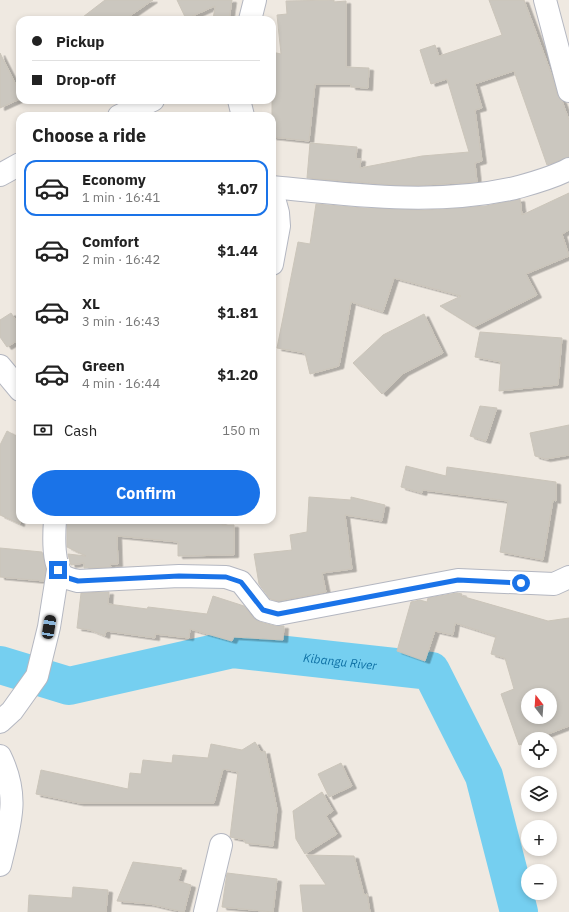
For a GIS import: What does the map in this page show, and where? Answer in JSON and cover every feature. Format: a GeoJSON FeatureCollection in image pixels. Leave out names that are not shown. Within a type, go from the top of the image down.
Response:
{"type":"FeatureCollection","features":[{"type":"Feature","properties":{"kind":"street"},"geometry":{"type":"LineString","coordinates":[[251,16],[255,0]]}},
{"type":"Feature","properties":{"kind":"street"},"geometry":{"type":"LineString","coordinates":[[545,0],[569,91]]}},
{"type":"Feature","properties":{"kind":"street"},"geometry":{"type":"LineString","coordinates":[[128,112],[144,104]]}},
{"type":"Feature","properties":{"kind":"street"},"geometry":{"type":"LineString","coordinates":[[0,175],[16,166]]}},
{"type":"Feature","properties":{"kind":"street"},"geometry":{"type":"LineString","coordinates":[[276,187],[381,197],[449,198],[484,195],[527,185],[560,174],[569,169]]}},
{"type":"Feature","properties":{"kind":"street"},"geometry":{"type":"LineString","coordinates":[[276,206],[279,226],[276,242]]}},
{"type":"Feature","properties":{"kind":"street"},"geometry":{"type":"LineString","coordinates":[[0,366],[16,385]]}},
{"type":"Feature","properties":{"kind":"street"},"geometry":{"type":"LineString","coordinates":[[0,722],[12,711],[37,676],[49,627],[58,570],[53,539],[55,524]]}},
{"type":"Feature","properties":{"kind":"street"},"geometry":{"type":"LineString","coordinates":[[58,570],[65,577],[78,581],[179,576],[226,577],[241,582],[263,610],[278,614],[458,580],[554,584],[569,578]]}},
{"type":"Feature","properties":{"kind":"street"},"geometry":{"type":"LineString","coordinates":[[0,756],[11,783],[13,802],[0,865]]}},
{"type":"Feature","properties":{"kind":"street"},"geometry":{"type":"LineString","coordinates":[[206,912],[221,846]]}},
{"type":"Feature","properties":{"kind":"building"},"geometry":{"type":"Polygon","coordinates":[[[105,0],[153,0],[130,16],[84,16],[105,0]]]}},
{"type":"Feature","properties":{"kind":"building"},"geometry":{"type":"Polygon","coordinates":[[[177,0],[232,0],[230,16],[214,16],[215,6],[193,16],[185,16],[177,0]]]}},
{"type":"Feature","properties":{"kind":"building"},"geometry":{"type":"Polygon","coordinates":[[[489,0],[524,0],[551,73],[557,94],[562,101],[569,120],[569,157],[547,165],[514,71],[475,84],[482,108],[475,110],[482,161],[475,163],[477,182],[394,185],[307,178],[310,143],[357,147],[356,159],[361,159],[360,168],[422,156],[469,152],[447,79],[431,84],[420,50],[435,45],[439,56],[502,35],[489,0]]]}},
{"type":"Feature","properties":{"kind":"building"},"geometry":{"type":"Polygon","coordinates":[[[286,1],[346,1],[346,67],[369,68],[368,88],[351,87],[351,84],[315,84],[309,141],[276,137],[276,112],[272,112],[272,104],[276,104],[276,53],[281,54],[277,15],[287,14],[286,1]]]}},
{"type":"Feature","properties":{"kind":"building"},"geometry":{"type":"Polygon","coordinates":[[[0,53],[16,85],[16,101],[0,108],[0,53]]]}},
{"type":"Feature","properties":{"kind":"building"},"geometry":{"type":"Polygon","coordinates":[[[569,193],[569,230],[562,234],[569,256],[526,274],[537,295],[474,327],[440,306],[461,296],[394,278],[383,312],[351,302],[339,366],[310,374],[305,353],[277,348],[298,242],[310,244],[316,204],[363,208],[425,210],[486,206],[520,199],[522,215],[569,193]]]}},
{"type":"Feature","properties":{"kind":"building"},"geometry":{"type":"Polygon","coordinates":[[[11,313],[16,320],[16,341],[7,347],[0,337],[0,320],[11,313]]]}},
{"type":"Feature","properties":{"kind":"building"},"geometry":{"type":"Polygon","coordinates":[[[424,314],[443,353],[404,373],[382,394],[353,363],[383,335],[424,314]]]}},
{"type":"Feature","properties":{"kind":"building"},"geometry":{"type":"Polygon","coordinates":[[[480,332],[562,338],[558,385],[499,391],[501,362],[475,357],[480,332]]]}},
{"type":"Feature","properties":{"kind":"building"},"geometry":{"type":"Polygon","coordinates":[[[480,406],[497,408],[486,441],[470,436],[480,406]]]}},
{"type":"Feature","properties":{"kind":"building"},"geometry":{"type":"Polygon","coordinates":[[[569,425],[569,455],[546,459],[535,456],[530,433],[569,425]]]}},
{"type":"Feature","properties":{"kind":"building"},"geometry":{"type":"Polygon","coordinates":[[[7,431],[16,436],[16,522],[0,515],[0,445],[7,431]]]}},
{"type":"Feature","properties":{"kind":"building"},"geometry":{"type":"Polygon","coordinates":[[[406,466],[446,476],[447,467],[556,482],[556,501],[553,500],[543,560],[500,552],[508,501],[423,490],[422,493],[401,487],[406,466]]]}},
{"type":"Feature","properties":{"kind":"building"},"geometry":{"type":"Polygon","coordinates":[[[309,497],[351,500],[351,497],[385,505],[382,521],[345,515],[352,569],[322,573],[326,592],[278,601],[270,599],[259,584],[254,554],[292,550],[290,535],[307,532],[309,497]]]}},
{"type":"Feature","properties":{"kind":"building"},"geometry":{"type":"Polygon","coordinates":[[[67,524],[234,525],[234,555],[178,556],[178,542],[117,536],[118,564],[110,564],[111,567],[84,568],[84,563],[71,565],[68,554],[86,556],[67,547],[67,524]]]}},
{"type":"Feature","properties":{"kind":"building"},"geometry":{"type":"Polygon","coordinates":[[[0,548],[42,552],[46,569],[44,581],[0,577],[0,548]]]}},
{"type":"Feature","properties":{"kind":"building"},"geometry":{"type":"Polygon","coordinates":[[[109,592],[108,604],[207,614],[213,596],[244,606],[253,618],[260,622],[275,626],[284,626],[283,640],[234,637],[232,641],[190,629],[189,638],[155,634],[155,638],[106,631],[105,636],[90,630],[77,628],[81,593],[109,592]]]}},
{"type":"Feature","properties":{"kind":"building"},"geometry":{"type":"Polygon","coordinates":[[[457,593],[462,594],[461,596],[548,621],[569,618],[569,726],[553,732],[521,732],[521,744],[519,745],[501,694],[514,689],[505,658],[491,654],[496,636],[455,623],[453,635],[435,631],[425,661],[397,651],[411,602],[420,600],[427,602],[428,598],[457,593]]]}},
{"type":"Feature","properties":{"kind":"building"},"geometry":{"type":"Polygon","coordinates":[[[255,742],[261,752],[265,751],[277,809],[273,846],[245,843],[245,840],[230,837],[238,772],[223,769],[214,803],[79,803],[36,794],[41,770],[128,789],[130,773],[141,774],[143,760],[172,763],[173,755],[208,758],[211,744],[242,750],[255,742]]]}},
{"type":"Feature","properties":{"kind":"building"},"geometry":{"type":"Polygon","coordinates":[[[341,763],[352,786],[329,797],[318,774],[341,763]]]}},
{"type":"Feature","properties":{"kind":"building"},"geometry":{"type":"Polygon","coordinates":[[[322,792],[333,811],[326,816],[337,834],[305,854],[296,839],[293,811],[322,792]]]}},
{"type":"Feature","properties":{"kind":"building"},"geometry":{"type":"Polygon","coordinates":[[[306,855],[354,856],[364,895],[367,894],[370,912],[303,912],[300,885],[326,885],[306,855]]]}},
{"type":"Feature","properties":{"kind":"building"},"geometry":{"type":"Polygon","coordinates":[[[133,862],[182,868],[178,881],[191,885],[184,912],[150,904],[117,901],[133,862]]]}},
{"type":"Feature","properties":{"kind":"building"},"geometry":{"type":"Polygon","coordinates":[[[227,873],[277,879],[273,912],[222,907],[227,873]]]}},
{"type":"Feature","properties":{"kind":"building"},"geometry":{"type":"Polygon","coordinates":[[[73,887],[108,890],[106,912],[28,912],[29,895],[72,898],[73,887]]]}},
{"type":"Feature","properties":{"kind":"waterway","name":"Kibangu River"},"geometry":{"type":"LineString","coordinates":[[0,665],[69,686],[233,649],[431,671],[484,776],[519,912]]}},
{"type":"Feature","properties":{"kind":"route"},"geometry":{"type":"LineString","coordinates":[[58,570],[65,577],[78,581],[179,576],[226,577],[241,582],[263,610],[278,614],[458,580],[494,580],[521,583]]}}]}
